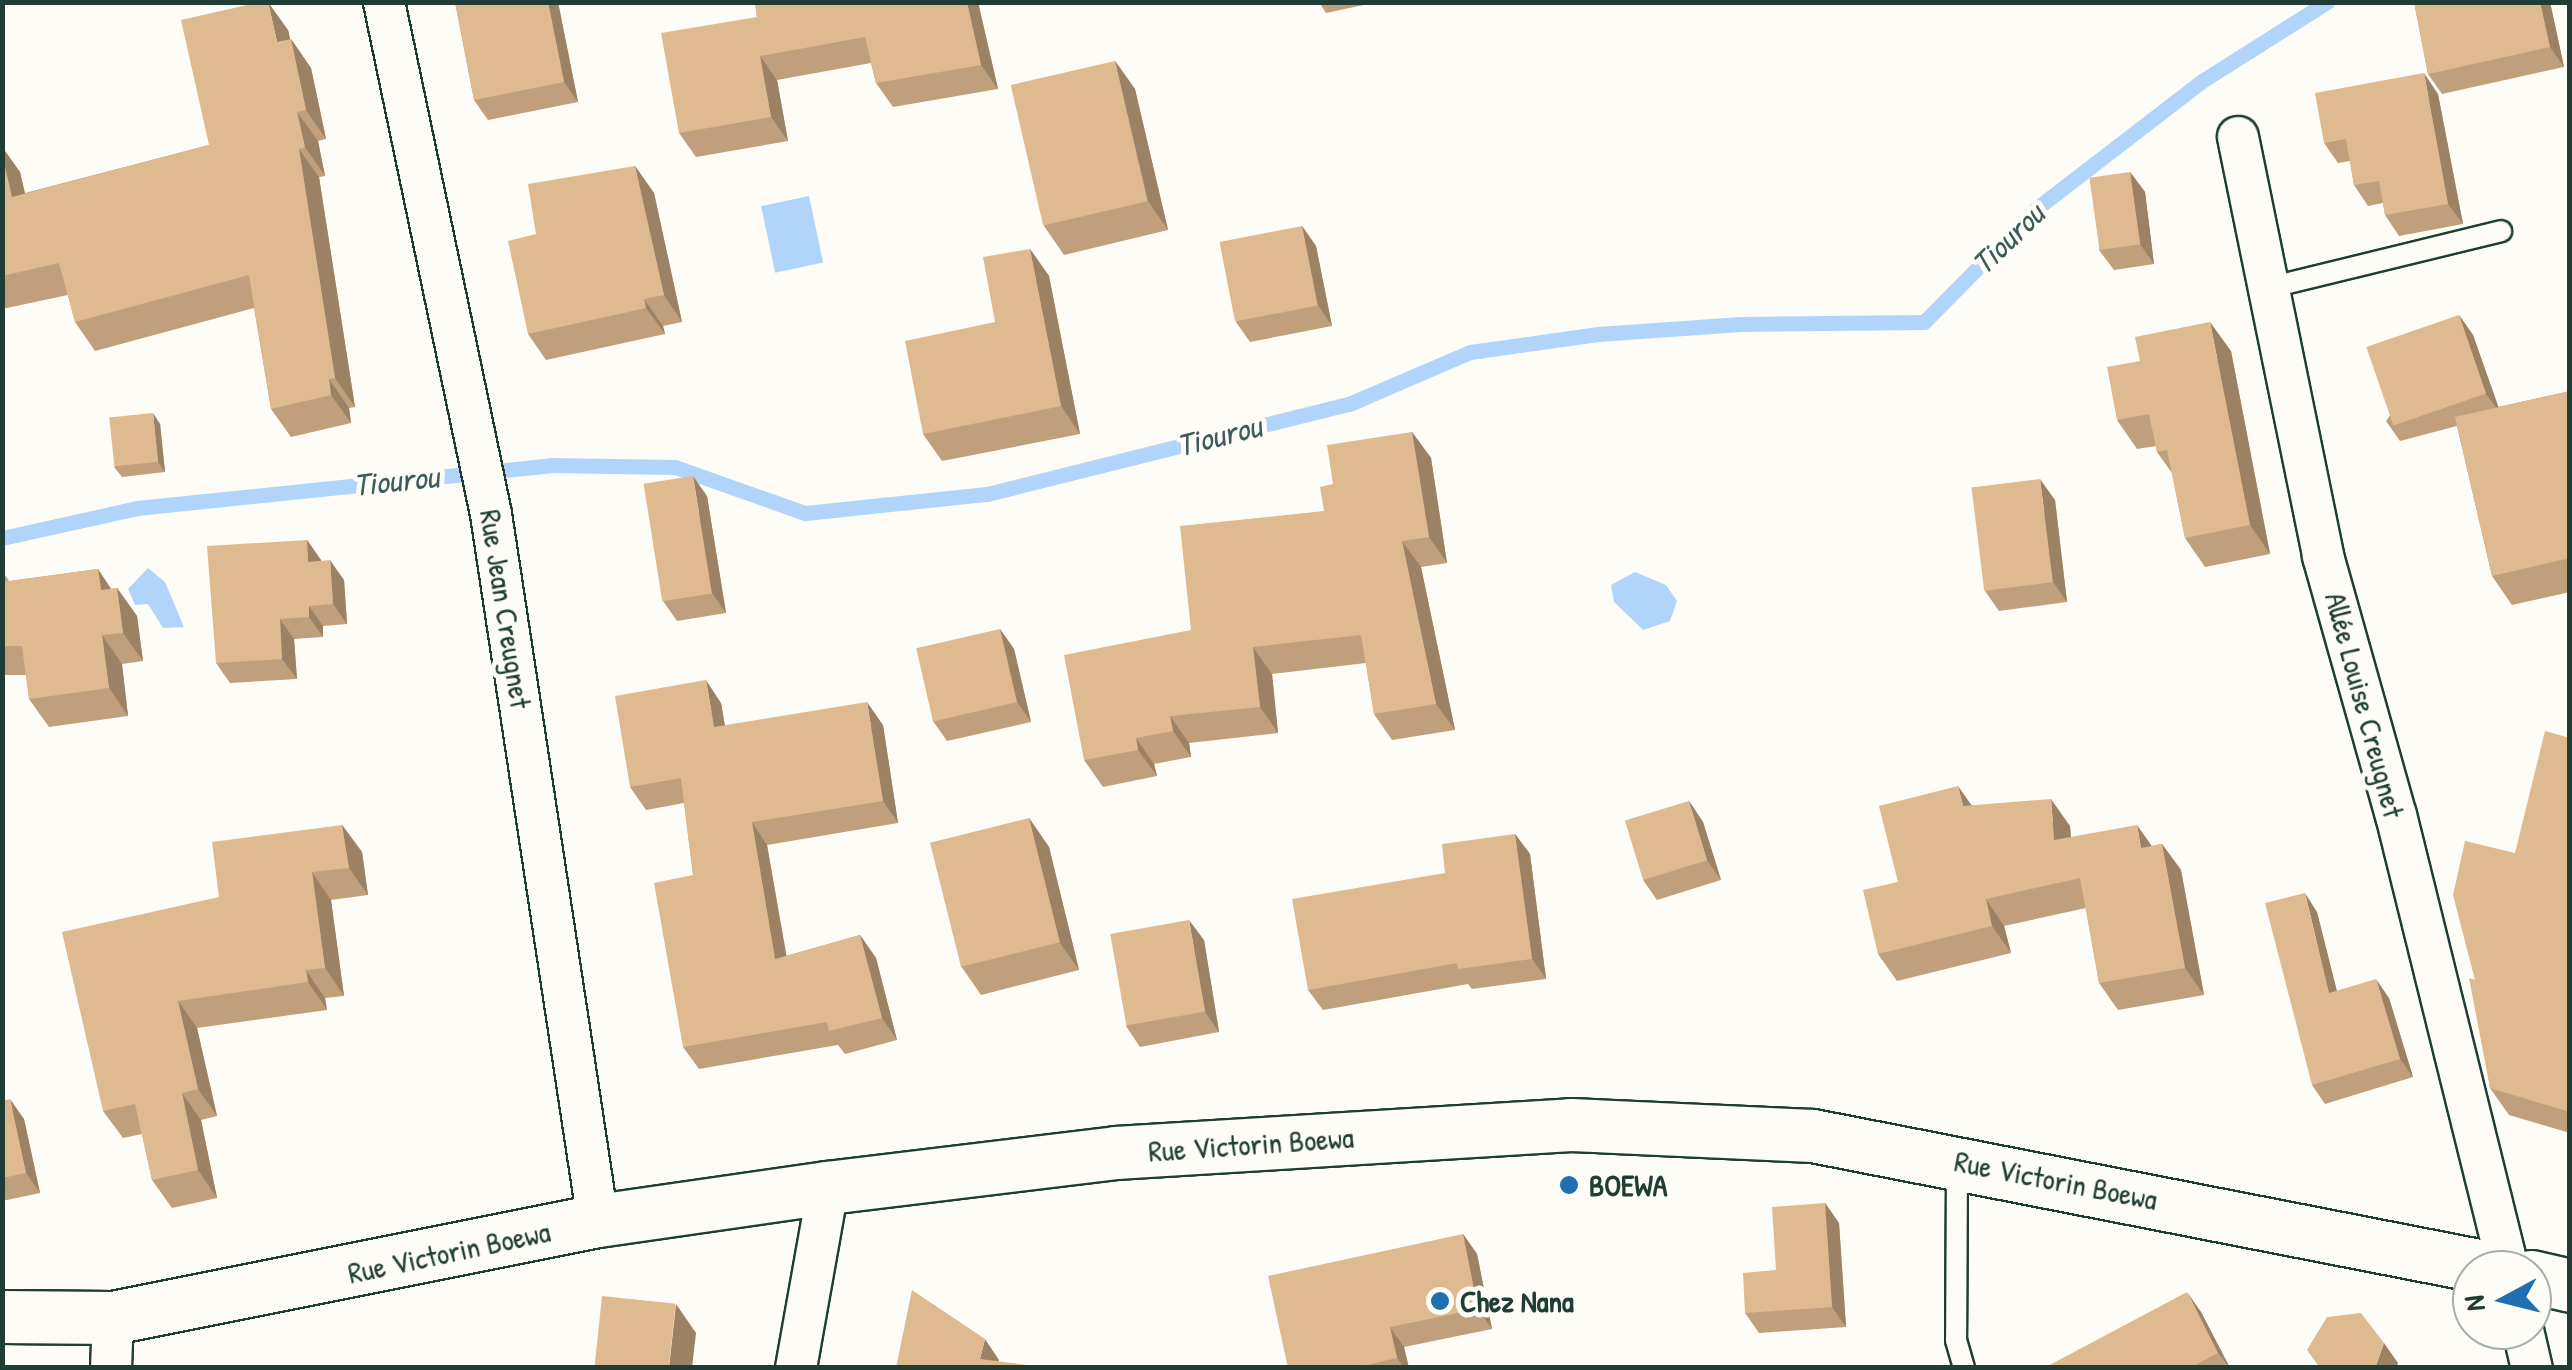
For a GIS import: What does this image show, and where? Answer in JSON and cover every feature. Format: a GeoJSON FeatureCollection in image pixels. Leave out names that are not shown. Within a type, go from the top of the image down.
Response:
{"type":"FeatureCollection","features":[{"type":"Feature","properties":{"kind":"street","name":"Rue Jean Creugnet"},"geometry":{"type":"LineString","coordinates":[[384,2],[491,514],[598,1221]]}},
{"type":"Feature","properties":{"kind":"street","name":"Allée Louise Creugnet"},"geometry":{"type":"LineString","coordinates":[[2238,137],[2323,556],[2396,815],[2504,1250]]}},
{"type":"Feature","properties":{"kind":"street","name":"Rue Victorin Boewa"},"geometry":{"type":"LineString","coordinates":[[2,1318],[112,1343],[598,1221],[1116,1153],[1571,1124],[1814,1136],[1958,1160],[2452,1260]]}},
{"type":"Feature","properties":{"kind":"street"},"geometry":{"type":"LineString","coordinates":[[796,1368],[828,1188]]}},
{"type":"Feature","properties":{"kind":"lane"},"geometry":{"type":"LineString","coordinates":[[2268,288],[2500,231]]}},
{"type":"Feature","properties":{"kind":"lane"},"geometry":{"type":"LineString","coordinates":[[1958,1160],[1956,1340],[1964,1368]]}},
{"type":"Feature","properties":{"kind":"water"},"geometry":{"type":"Polygon","coordinates":[[[809,196],[823,263],[775,273],[761,206],[809,196]]]}},
{"type":"Feature","properties":{"kind":"water"},"geometry":{"type":"Polygon","coordinates":[[[148,568],[165,582],[184,627],[163,628],[148,604],[135,605],[128,589],[148,568]]]}},
{"type":"Feature","properties":{"kind":"water"},"geometry":{"type":"Polygon","coordinates":[[[1635,572],[1666,585],[1677,601],[1670,621],[1643,630],[1614,602],[1611,585],[1635,572]]]}},
{"type":"Feature","properties":{"kind":"building"},"geometry":{"type":"Polygon","coordinates":[[[268,2],[277,42],[291,39],[306,110],[297,112],[305,147],[299,149],[335,378],[329,379],[331,395],[271,409],[249,275],[75,322],[59,263],[2,276],[2,154],[12,197],[209,145],[181,20],[268,2]]]}},
{"type":"Feature","properties":{"kind":"building"},"geometry":{"type":"Polygon","coordinates":[[[455,2],[548,2],[564,82],[474,100],[455,2]]]}},
{"type":"Feature","properties":{"kind":"building"},"geometry":{"type":"Polygon","coordinates":[[[755,2],[967,2],[981,65],[876,83],[865,37],[760,56],[771,117],[679,133],[661,33],[757,17],[755,2]]]}},
{"type":"Feature","properties":{"kind":"building"},"geometry":{"type":"Polygon","coordinates":[[[2414,2],[2540,2],[2550,47],[2428,74],[2414,2]]]}},
{"type":"Feature","properties":{"kind":"building"},"geometry":{"type":"Polygon","coordinates":[[[1115,61],[1147,201],[1043,225],[1011,85],[1115,61]]]}},
{"type":"Feature","properties":{"kind":"building"},"geometry":{"type":"Polygon","coordinates":[[[2424,73],[2448,204],[2385,215],[2379,181],[2354,185],[2346,139],[2324,143],[2315,93],[2424,73]]]}},
{"type":"Feature","properties":{"kind":"building"},"geometry":{"type":"Polygon","coordinates":[[[635,166],[664,295],[644,299],[646,308],[528,334],[508,241],[536,234],[528,184],[635,166]]]}},
{"type":"Feature","properties":{"kind":"building"},"geometry":{"type":"Polygon","coordinates":[[[2130,172],[2140,244],[2100,250],[2089,178],[2130,172]]]}},
{"type":"Feature","properties":{"kind":"building"},"geometry":{"type":"Polygon","coordinates":[[[1302,226],[1317,306],[1235,322],[1220,242],[1302,226]]]}},
{"type":"Feature","properties":{"kind":"building"},"geometry":{"type":"Polygon","coordinates":[[[1030,249],[1061,406],[923,434],[905,341],[995,322],[983,257],[1030,249]]]}},
{"type":"Feature","properties":{"kind":"building"},"geometry":{"type":"Polygon","coordinates":[[[2459,315],[2486,393],[2393,425],[2366,347],[2459,315]]]}},
{"type":"Feature","properties":{"kind":"building"},"geometry":{"type":"Polygon","coordinates":[[[2210,322],[2250,525],[2185,538],[2167,450],[2157,452],[2149,414],[2117,420],[2107,367],[2140,361],[2135,337],[2210,322]]]}},
{"type":"Feature","properties":{"kind":"building"},"geometry":{"type":"Polygon","coordinates":[[[2570,391],[2570,558],[2492,576],[2455,417],[2570,391]]]}},
{"type":"Feature","properties":{"kind":"building"},"geometry":{"type":"Polygon","coordinates":[[[153,413],[158,462],[114,466],[109,418],[153,413]]]}},
{"type":"Feature","properties":{"kind":"building"},"geometry":{"type":"Polygon","coordinates":[[[1412,432],[1429,537],[1402,541],[1436,704],[1374,714],[1361,635],[1253,647],[1260,707],[1170,716],[1173,731],[1136,738],[1138,750],[1084,760],[1064,655],[1191,630],[1180,526],[1324,511],[1320,487],[1333,484],[1327,445],[1412,432]]]}},
{"type":"Feature","properties":{"kind":"building"},"geometry":{"type":"Polygon","coordinates":[[[693,476],[712,594],[662,601],[644,484],[693,476]]]}},
{"type":"Feature","properties":{"kind":"building"},"geometry":{"type":"Polygon","coordinates":[[[2040,479],[2053,582],[1984,591],[1972,487],[2040,479]]]}},
{"type":"Feature","properties":{"kind":"building"},"geometry":{"type":"Polygon","coordinates":[[[307,540],[308,562],[330,560],[333,604],[309,606],[309,617],[280,619],[282,659],[216,663],[207,546],[307,540]]]}},
{"type":"Feature","properties":{"kind":"building"},"geometry":{"type":"Polygon","coordinates":[[[98,569],[101,590],[117,588],[123,633],[102,635],[109,688],[29,699],[22,646],[2,646],[2,580],[98,569]]]}},
{"type":"Feature","properties":{"kind":"building"},"geometry":{"type":"Polygon","coordinates":[[[1000,629],[1017,702],[933,721],[916,648],[1000,629]]]}},
{"type":"Feature","properties":{"kind":"building"},"geometry":{"type":"Polygon","coordinates":[[[706,680],[714,727],[867,702],[883,801],[752,822],[775,959],[860,935],[882,1018],[829,1031],[827,1022],[683,1047],[654,883],[693,875],[681,778],[630,787],[615,696],[706,680]]]}},
{"type":"Feature","properties":{"kind":"building"},"geometry":{"type":"Polygon","coordinates":[[[2545,731],[2570,738],[2570,1112],[2490,1088],[2469,978],[2475,980],[2453,895],[2465,841],[2515,853],[2545,731]]]}},
{"type":"Feature","properties":{"kind":"building"},"geometry":{"type":"Polygon","coordinates":[[[1958,786],[1963,806],[2051,799],[2054,840],[2137,825],[2141,848],[2162,844],[2185,968],[2099,983],[2080,878],[1986,899],[1992,926],[1878,954],[1863,890],[1898,882],[1879,806],[1958,786]]]}},
{"type":"Feature","properties":{"kind":"building"},"geometry":{"type":"Polygon","coordinates":[[[1689,801],[1707,860],[1643,880],[1625,821],[1689,801]]]}},
{"type":"Feature","properties":{"kind":"building"},"geometry":{"type":"Polygon","coordinates":[[[1029,818],[1060,942],[961,967],[930,843],[1029,818]]]}},
{"type":"Feature","properties":{"kind":"building"},"geometry":{"type":"Polygon","coordinates":[[[342,825],[349,868],[312,872],[325,968],[306,970],[308,982],[178,1001],[198,1089],[182,1093],[198,1170],[152,1180],[135,1104],[103,1111],[62,932],[219,897],[212,842],[342,825]]]}},
{"type":"Feature","properties":{"kind":"building"},"geometry":{"type":"Polygon","coordinates":[[[1515,834],[1532,959],[1458,969],[1457,963],[1308,990],[1292,899],[1445,873],[1442,844],[1515,834]]]}},
{"type":"Feature","properties":{"kind":"building"},"geometry":{"type":"Polygon","coordinates":[[[2305,893],[2329,993],[2376,979],[2400,1059],[2312,1085],[2265,903],[2305,893]]]}},
{"type":"Feature","properties":{"kind":"building"},"geometry":{"type":"Polygon","coordinates":[[[1189,920],[1205,1012],[1126,1025],[1110,934],[1189,920]]]}},
{"type":"Feature","properties":{"kind":"building"},"geometry":{"type":"Polygon","coordinates":[[[10,1099],[26,1173],[2,1178],[2,1101],[10,1099]]]}},
{"type":"Feature","properties":{"kind":"building"},"geometry":{"type":"Polygon","coordinates":[[[1825,1203],[1832,1307],[1745,1313],[1743,1273],[1776,1270],[1772,1207],[1825,1203]]]}},
{"type":"Feature","properties":{"kind":"building"},"geometry":{"type":"Polygon","coordinates":[[[1463,1234],[1478,1309],[1390,1327],[1397,1358],[1353,1368],[1288,1368],[1268,1276],[1463,1234]]]}},
{"type":"Feature","properties":{"kind":"building"},"geometry":{"type":"Polygon","coordinates":[[[912,1290],[985,1339],[980,1359],[1027,1365],[1026,1368],[896,1368],[912,1290]]]}},
{"type":"Feature","properties":{"kind":"building"},"geometry":{"type":"Polygon","coordinates":[[[2187,1292],[2218,1353],[2190,1368],[2044,1368],[2187,1292]]]}},
{"type":"Feature","properties":{"kind":"building"},"geometry":{"type":"Polygon","coordinates":[[[602,1296],[676,1304],[669,1368],[594,1368],[602,1296]]]}},
{"type":"Feature","properties":{"kind":"building"},"geometry":{"type":"Polygon","coordinates":[[[2361,1313],[2384,1343],[2375,1368],[2320,1368],[2307,1350],[2327,1317],[2361,1313]]]}},
{"type":"Feature","properties":{"kind":"waterway","name":"Tiourou"},"geometry":{"type":"LineString","coordinates":[[2,538],[137,508],[551,465],[675,467],[805,513],[987,494],[1349,404],[1470,352],[1598,334],[1741,324],[1924,322],[2037,208],[2202,81],[2327,2]]}},
{"type":"Feature","properties":{"kind":"place","name":"BOEWA"},"geometry":{"type":"Point","coordinates":[1569,1185]}},
{"type":"Feature","properties":{"kind":"place","name":"Chez Nana"},"geometry":{"type":"Point","coordinates":[1440,1301]}}]}
